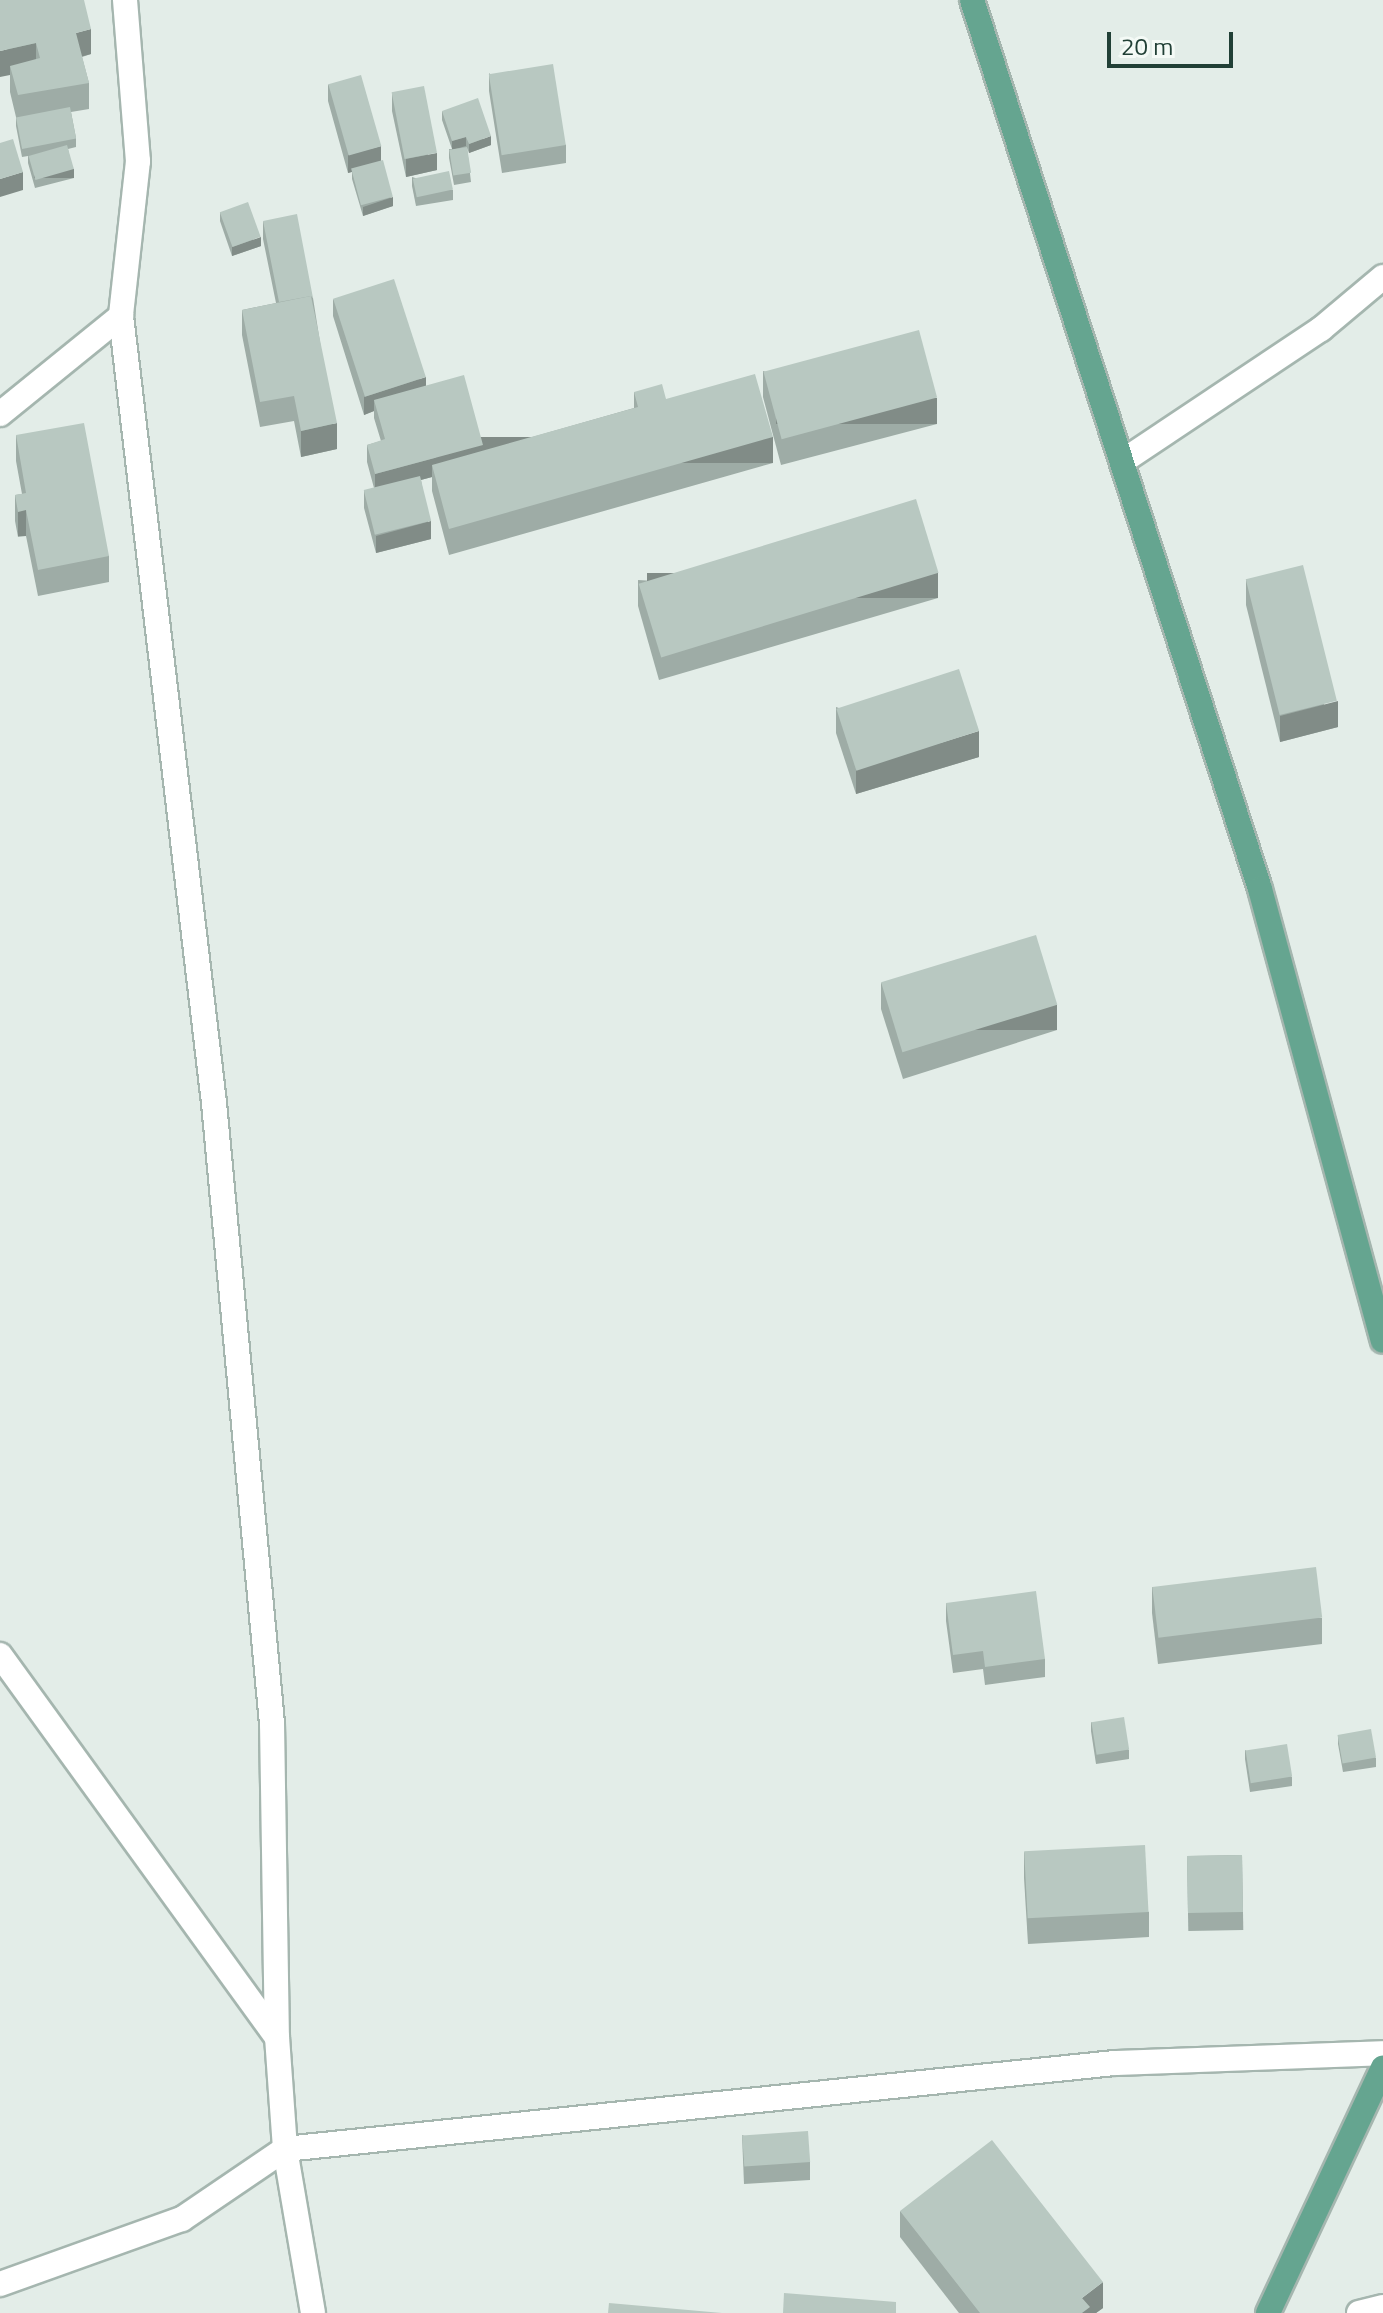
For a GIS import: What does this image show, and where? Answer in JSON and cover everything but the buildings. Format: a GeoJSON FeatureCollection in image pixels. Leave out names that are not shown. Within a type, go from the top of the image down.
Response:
{"type":"FeatureCollection","features":[{"type":"Feature","properties":{"kind":"main road"},"geometry":{"type":"LineString","coordinates":[[972,0],[1260,889],[1383,1341]]}},
{"type":"Feature","properties":{"kind":"main road"},"geometry":{"type":"LineString","coordinates":[[1268,2313],[1383,2068]]}},
{"type":"Feature","properties":{"kind":"street"},"geometry":{"type":"LineString","coordinates":[[125,0],[138,161],[121,316],[214,1103],[270,1708],[277,2037],[285,2149],[313,2313]]}},
{"type":"Feature","properties":{"kind":"street"},"geometry":{"type":"LineString","coordinates":[[1123,461],[1321,329],[1383,277]]}},
{"type":"Feature","properties":{"kind":"street"},"geometry":{"type":"LineString","coordinates":[[0,414],[121,316]]}},
{"type":"Feature","properties":{"kind":"street"},"geometry":{"type":"LineString","coordinates":[[0,1655],[277,2037]]}},
{"type":"Feature","properties":{"kind":"street"},"geometry":{"type":"LineString","coordinates":[[0,2284],[182,2219],[285,2149],[1115,2063],[1383,2053]]}},
{"type":"Feature","properties":{"kind":"street"},"geometry":{"type":"LineString","coordinates":[[1359,2313],[1383,2307]]}}]}
